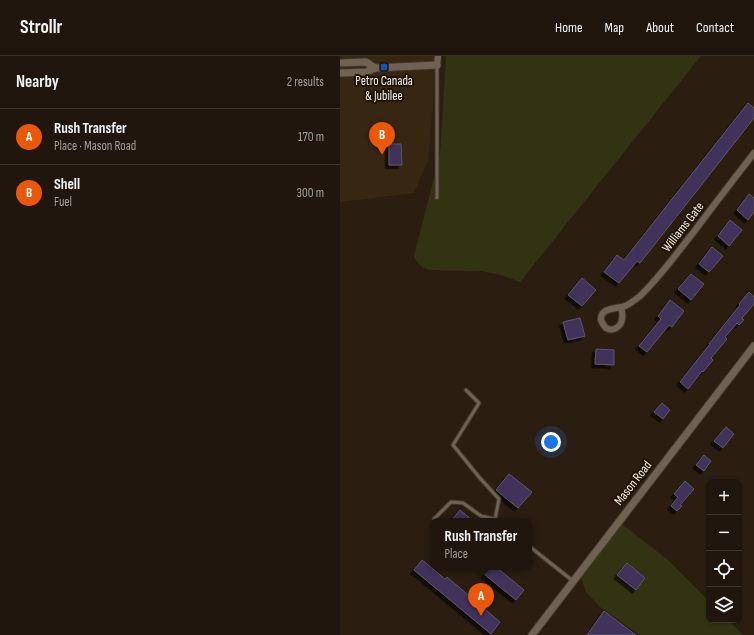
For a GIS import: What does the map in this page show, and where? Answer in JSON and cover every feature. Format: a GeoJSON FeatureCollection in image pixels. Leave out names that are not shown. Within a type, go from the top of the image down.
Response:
{"type":"FeatureCollection","features":[{"type":"Feature","properties":{"kind":"street"},"geometry":{"type":"LineString","coordinates":[[340,73],[366,72],[375,68],[437,65],[438,56]]}},
{"type":"Feature","properties":{"kind":"street"},"geometry":{"type":"LineString","coordinates":[[340,63],[366,62],[375,68]]}},
{"type":"Feature","properties":{"kind":"street","name":"Williams Gate"},"geometry":{"type":"LineString","coordinates":[[621,307],[636,299],[658,277],[754,153]]}},
{"type":"Feature","properties":{"kind":"street","name":"Mason Road"},"geometry":{"type":"LineString","coordinates":[[532,635],[754,346]]}},
{"type":"Feature","properties":{"kind":"lane"},"geometry":{"type":"LineString","coordinates":[[437,65],[437,198]]}},
{"type":"Feature","properties":{"kind":"lane"},"geometry":{"type":"LineString","coordinates":[[466,390],[480,403],[453,445],[499,499],[496,518]]}},
{"type":"Feature","properties":{"kind":"lane"},"geometry":{"type":"LineString","coordinates":[[435,518],[451,502],[463,503],[481,516],[488,518]]}},
{"type":"Feature","properties":{"kind":"lane"},"geometry":{"type":"LineString","coordinates":[[532,548],[573,581]]}},
{"type":"Feature","properties":{"kind":"shaded area"},"geometry":{"type":"Polygon","coordinates":[[[340,56],[436,56],[428,161],[414,193],[340,202],[340,56]]]}},
{"type":"Feature","properties":{"kind":"shaded area"},"geometry":{"type":"Polygon","coordinates":[[[446,56],[701,56],[520,282],[501,275],[481,271],[429,270],[420,265],[414,256],[440,155],[446,56]]]}},
{"type":"Feature","properties":{"kind":"shaded area"},"geometry":{"type":"Polygon","coordinates":[[[622,524],[669,561],[706,598],[706,623],[731,623],[743,635],[640,635],[600,607],[586,592],[581,577],[622,524]]]}},
{"type":"Feature","properties":{"kind":"building"},"geometry":{"type":"Polygon","coordinates":[[[748,103],[754,108],[754,118],[640,263],[637,261],[619,283],[604,272],[617,255],[624,260],[748,103]]]}},
{"type":"Feature","properties":{"kind":"building"},"geometry":{"type":"Polygon","coordinates":[[[389,144],[401,144],[402,165],[389,165],[389,144]]]}},
{"type":"Feature","properties":{"kind":"building"},"geometry":{"type":"Polygon","coordinates":[[[749,194],[754,198],[754,212],[748,220],[737,210],[749,194]]]}},
{"type":"Feature","properties":{"kind":"building"},"geometry":{"type":"Polygon","coordinates":[[[730,220],[742,230],[729,246],[718,236],[730,220]]]}},
{"type":"Feature","properties":{"kind":"building"},"geometry":{"type":"Polygon","coordinates":[[[712,247],[723,256],[709,272],[699,264],[712,247]]]}},
{"type":"Feature","properties":{"kind":"building"},"geometry":{"type":"Polygon","coordinates":[[[691,274],[704,284],[691,300],[678,289],[691,274]]]}},
{"type":"Feature","properties":{"kind":"building"},"geometry":{"type":"Polygon","coordinates":[[[582,278],[596,290],[582,306],[568,295],[582,278]]]}},
{"type":"Feature","properties":{"kind":"building"},"geometry":{"type":"Polygon","coordinates":[[[749,292],[754,297],[754,304],[742,318],[744,320],[739,325],[737,323],[725,337],[727,339],[711,358],[713,360],[688,389],[680,382],[749,292]]]}},
{"type":"Feature","properties":{"kind":"building"},"geometry":{"type":"Polygon","coordinates":[[[670,300],[684,311],[672,327],[669,325],[647,352],[639,346],[661,319],[658,316],[670,300]]]}},
{"type":"Feature","properties":{"kind":"building"},"geometry":{"type":"Polygon","coordinates":[[[580,318],[585,336],[568,340],[563,322],[580,318]]]}},
{"type":"Feature","properties":{"kind":"building"},"geometry":{"type":"Polygon","coordinates":[[[596,349],[614,350],[614,365],[595,364],[596,349]]]}},
{"type":"Feature","properties":{"kind":"building"},"geometry":{"type":"Polygon","coordinates":[[[662,403],[670,410],[663,419],[654,412],[662,403]]]}},
{"type":"Feature","properties":{"kind":"building"},"geometry":{"type":"Polygon","coordinates":[[[726,427],[734,434],[723,448],[714,441],[726,427]]]}},
{"type":"Feature","properties":{"kind":"building"},"geometry":{"type":"Polygon","coordinates":[[[704,455],[711,461],[704,471],[696,465],[704,455]]]}},
{"type":"Feature","properties":{"kind":"building"},"geometry":{"type":"Polygon","coordinates":[[[509,474],[532,492],[518,508],[496,490],[509,474]]]}},
{"type":"Feature","properties":{"kind":"building"},"geometry":{"type":"Polygon","coordinates":[[[685,481],[694,489],[680,505],[682,506],[677,511],[671,506],[678,497],[674,494],[685,481]]]}},
{"type":"Feature","properties":{"kind":"building"},"geometry":{"type":"Polygon","coordinates":[[[460,510],[469,518],[453,518],[460,510]]]}},
{"type":"Feature","properties":{"kind":"building"},"geometry":{"type":"Polygon","coordinates":[[[422,560],[430,567],[430,570],[434,570],[445,579],[447,577],[500,622],[491,634],[414,570],[422,560]]]}},
{"type":"Feature","properties":{"kind":"building"},"geometry":{"type":"Polygon","coordinates":[[[627,563],[645,578],[636,590],[617,575],[627,563]]]}},
{"type":"Feature","properties":{"kind":"building"},"geometry":{"type":"Polygon","coordinates":[[[487,570],[500,570],[524,590],[516,600],[484,574],[487,570]]]}},
{"type":"Feature","properties":{"kind":"building"},"geometry":{"type":"Polygon","coordinates":[[[604,611],[636,635],[587,635],[604,611]]]}},
{"type":"Feature","properties":{"kind":"place","name":"Petro Canada & Jubilee"},"geometry":{"type":"Point","coordinates":[384,67]}},
{"type":"Feature","properties":{"kind":"place","name":"Shell"},"geometry":{"type":"Point","coordinates":[382,155]}},
{"type":"Feature","properties":{"kind":"place","name":"Rush Transfer"},"geometry":{"type":"Point","coordinates":[481,616]}}]}
